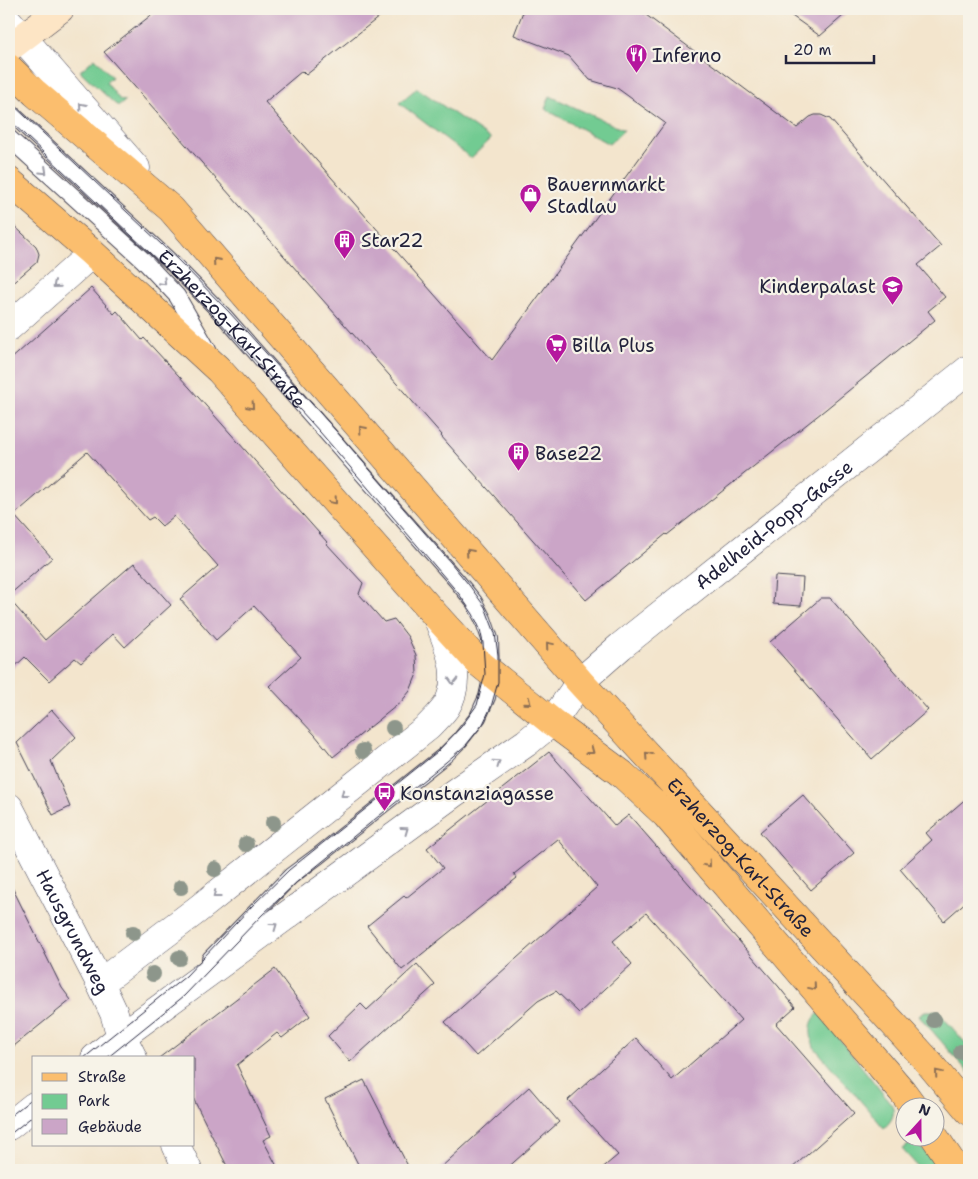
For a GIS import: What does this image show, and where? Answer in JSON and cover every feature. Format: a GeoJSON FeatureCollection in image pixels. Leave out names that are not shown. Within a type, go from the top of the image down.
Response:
{"type":"FeatureCollection","features":[{"type":"Feature","properties":{"kind":"main road"},"geometry":{"type":"LineString","coordinates":[[13,36],[60,9]]}},
{"type":"Feature","properties":{"kind":"main road","name":"Erzherzog-Karl-Straße"},"geometry":{"type":"LineString","coordinates":[[9,68],[34,93],[171,209],[580,682],[917,1049],[969,1110]]}},
{"type":"Feature","properties":{"kind":"main road","name":"Erzherzog-Karl-Straße"},"geometry":{"type":"LineString","coordinates":[[9,182],[92,252],[219,370],[437,618],[479,663],[552,722],[622,774],[666,815],[906,1096]]}},
{"type":"Feature","properties":{"kind":"main road"},"geometry":{"type":"LineString","coordinates":[[941,1146],[957,1170]]}},
{"type":"Feature","properties":{"kind":"street","name":"Erzherzog-Karl-Straße"},"geometry":{"type":"LineString","coordinates":[[13,36],[171,209]]}},
{"type":"Feature","properties":{"kind":"street"},"geometry":{"type":"LineString","coordinates":[[9,326],[92,252]]}},
{"type":"Feature","properties":{"kind":"street","name":"Adelheid-Popp-Gasse"},"geometry":{"type":"LineString","coordinates":[[580,682],[622,646],[969,369]]}},
{"type":"Feature","properties":{"kind":"street"},"geometry":{"type":"LineString","coordinates":[[100,983],[197,910],[428,727],[446,706],[455,683],[451,654],[437,618]]}},
{"type":"Feature","properties":{"kind":"street"},"geometry":{"type":"LineString","coordinates":[[101,1056],[127,1047],[146,1019],[552,722],[580,682]]}},
{"type":"Feature","properties":{"kind":"street","name":"Hausgrundweg"},"geometry":{"type":"LineString","coordinates":[[9,807],[100,983],[127,1047]]}},
{"type":"Feature","properties":{"kind":"street"},"geometry":{"type":"LineString","coordinates":[[9,1126],[32,1108]]}},
{"type":"Feature","properties":{"kind":"street"},"geometry":{"type":"LineString","coordinates":[[176,1146],[188,1170]]}},
{"type":"Feature","properties":{"kind":"lane","name":"Erzherzog-Karl-Straße"},"geometry":{"type":"LineString","coordinates":[[9,111],[173,264],[217,309],[441,562],[474,602],[483,618],[490,639],[492,673]]}},
{"type":"Feature","properties":{"kind":"lane","name":"Erzherzog-Karl-Straße"},"geometry":{"type":"LineString","coordinates":[[9,138],[143,260],[177,296],[219,370]]}},
{"type":"Feature","properties":{"kind":"lane","name":"Erzherzog-Karl-Straße"},"geometry":{"type":"LineString","coordinates":[[441,562],[461,576],[512,602]]}},
{"type":"Feature","properties":{"kind":"lane"},"geometry":{"type":"LineString","coordinates":[[146,1019],[190,980],[291,876],[445,755],[460,740],[478,717],[487,697],[492,673]]}},
{"type":"Feature","properties":{"kind":"green space"},"geometry":{"type":"Polygon","coordinates":[[[95,58],[112,77],[106,82],[120,100],[125,101],[119,106],[80,71],[95,58]]]}},
{"type":"Feature","properties":{"kind":"green space"},"geometry":{"type":"Polygon","coordinates":[[[417,88],[491,139],[471,158],[399,103],[417,88]]]}},
{"type":"Feature","properties":{"kind":"green space"},"geometry":{"type":"Polygon","coordinates":[[[550,96],[624,130],[609,144],[545,109],[550,96]]]}},
{"type":"Feature","properties":{"kind":"green space"},"geometry":{"type":"Polygon","coordinates":[[[925,1011],[936,1011],[941,1015],[969,1047],[969,1073],[919,1016],[925,1011]]]}},
{"type":"Feature","properties":{"kind":"green space"},"geometry":{"type":"Polygon","coordinates":[[[819,1013],[892,1105],[892,1118],[884,1128],[814,1047],[811,1029],[813,1020],[819,1013]]]}},
{"type":"Feature","properties":{"kind":"green space"},"geometry":{"type":"Polygon","coordinates":[[[907,1146],[920,1147],[930,1157],[938,1170],[921,1170],[902,1149],[907,1146]]]}},
{"type":"Feature","properties":{"kind":"building"},"geometry":{"type":"Polygon","coordinates":[[[159,9],[389,9],[306,75],[302,71],[265,102],[492,360],[665,123],[617,88],[590,80],[569,56],[514,35],[524,9],[638,9],[797,128],[815,115],[821,115],[830,119],[941,246],[918,265],[945,297],[928,311],[935,320],[586,600],[104,52],[159,9]]]}},
{"type":"Feature","properties":{"kind":"building"},"geometry":{"type":"Polygon","coordinates":[[[782,9],[851,9],[820,36],[782,9]]]}},
{"type":"Feature","properties":{"kind":"building"},"geometry":{"type":"Polygon","coordinates":[[[9,221],[36,246],[39,254],[37,262],[9,286],[9,221]]]}},
{"type":"Feature","properties":{"kind":"building"},"geometry":{"type":"Polygon","coordinates":[[[91,288],[114,314],[117,311],[142,340],[144,338],[363,583],[359,594],[384,622],[394,619],[408,637],[416,655],[417,674],[410,691],[401,702],[333,757],[269,686],[301,657],[254,606],[216,640],[180,599],[218,566],[174,516],[162,526],[153,517],[148,520],[87,452],[14,515],[52,558],[9,595],[9,361],[91,288]]]}},
{"type":"Feature","properties":{"kind":"building"},"geometry":{"type":"Polygon","coordinates":[[[134,563],[171,605],[125,647],[113,634],[81,663],[75,658],[49,681],[25,657],[9,672],[9,599],[45,640],[134,563]]]}},
{"type":"Feature","properties":{"kind":"building"},"geometry":{"type":"Polygon","coordinates":[[[775,576],[803,578],[801,606],[773,604],[775,576]]]}},
{"type":"Feature","properties":{"kind":"building"},"geometry":{"type":"Polygon","coordinates":[[[821,598],[830,598],[928,710],[872,759],[770,642],[821,598]]]}},
{"type":"Feature","properties":{"kind":"building"},"geometry":{"type":"Polygon","coordinates":[[[52,710],[76,737],[51,761],[70,807],[53,815],[17,743],[52,710]]]}},
{"type":"Feature","properties":{"kind":"building"},"geometry":{"type":"Polygon","coordinates":[[[549,752],[615,826],[629,815],[795,1007],[776,1024],[854,1113],[790,1170],[600,1170],[618,1155],[568,1100],[636,1038],[672,1080],[741,1020],[646,913],[613,941],[632,964],[579,1013],[556,991],[538,1001],[476,1056],[445,1022],[597,887],[558,839],[514,874],[517,878],[402,970],[367,926],[443,868],[427,848],[549,752]]]}},
{"type":"Feature","properties":{"kind":"building"},"geometry":{"type":"Polygon","coordinates":[[[803,795],[854,853],[811,890],[760,832],[803,795]]]}},
{"type":"Feature","properties":{"kind":"building"},"geometry":{"type":"Polygon","coordinates":[[[969,796],[969,899],[944,921],[900,869],[932,840],[926,833],[969,796]]]}},
{"type":"Feature","properties":{"kind":"building"},"geometry":{"type":"Polygon","coordinates":[[[9,881],[62,988],[71,1000],[9,1050],[9,881]]]}},
{"type":"Feature","properties":{"kind":"building"},"geometry":{"type":"Polygon","coordinates":[[[417,964],[435,985],[350,1062],[328,1036],[361,1004],[367,1010],[417,964]]]}},
{"type":"Feature","properties":{"kind":"building"},"geometry":{"type":"Polygon","coordinates":[[[275,969],[310,1016],[282,1038],[277,1033],[237,1065],[271,1136],[263,1140],[279,1170],[229,1170],[195,1102],[195,1056],[162,1056],[275,969]]]}},
{"type":"Feature","properties":{"kind":"building"},"geometry":{"type":"Polygon","coordinates":[[[364,1080],[410,1170],[361,1170],[325,1099],[364,1080]]]}},
{"type":"Feature","properties":{"kind":"building"},"geometry":{"type":"Polygon","coordinates":[[[529,1087],[559,1122],[505,1170],[438,1170],[529,1087]]]}},
{"type":"Feature","properties":{"kind":"tram line"},"geometry":{"type":"LineString","coordinates":[[9,101],[178,260],[229,312],[330,424],[469,585],[485,607],[495,633],[498,655],[498,682],[491,707],[483,724],[466,745],[297,882],[262,915],[184,996],[109,1056]]}},
{"type":"Feature","properties":{"kind":"tram line"},"geometry":{"type":"LineString","coordinates":[[9,120],[167,269],[219,321],[320,432],[459,594],[473,614],[480,629],[483,643],[485,674],[477,705],[461,727],[437,752],[289,870],[186,976],[86,1056]]}},
{"type":"Feature","properties":{"kind":"tram line"},"geometry":{"type":"LineString","coordinates":[[9,1117],[32,1099]]}},
{"type":"Feature","properties":{"kind":"tram line"},"geometry":{"type":"LineString","coordinates":[[9,1135],[32,1117]]}},
{"type":"Feature","properties":{"kind":"place","name":"Inferno"},"geometry":{"type":"Point","coordinates":[636,74]}},
{"type":"Feature","properties":{"kind":"place","name":"Bauernmarkt Stadlau"},"geometry":{"type":"Point","coordinates":[531,214]}},
{"type":"Feature","properties":{"kind":"place","name":"Star22"},"geometry":{"type":"Point","coordinates":[345,259]}},
{"type":"Feature","properties":{"kind":"place","name":"Kinderpalast"},"geometry":{"type":"Point","coordinates":[892,305]}},
{"type":"Feature","properties":{"kind":"place","name":"Billa Plus"},"geometry":{"type":"Point","coordinates":[556,364]}},
{"type":"Feature","properties":{"kind":"place","name":"Base22"},"geometry":{"type":"Point","coordinates":[519,472]}},
{"type":"Feature","properties":{"kind":"place","name":"Konstanziagasse"},"geometry":{"type":"Point","coordinates":[384,812]}}]}
